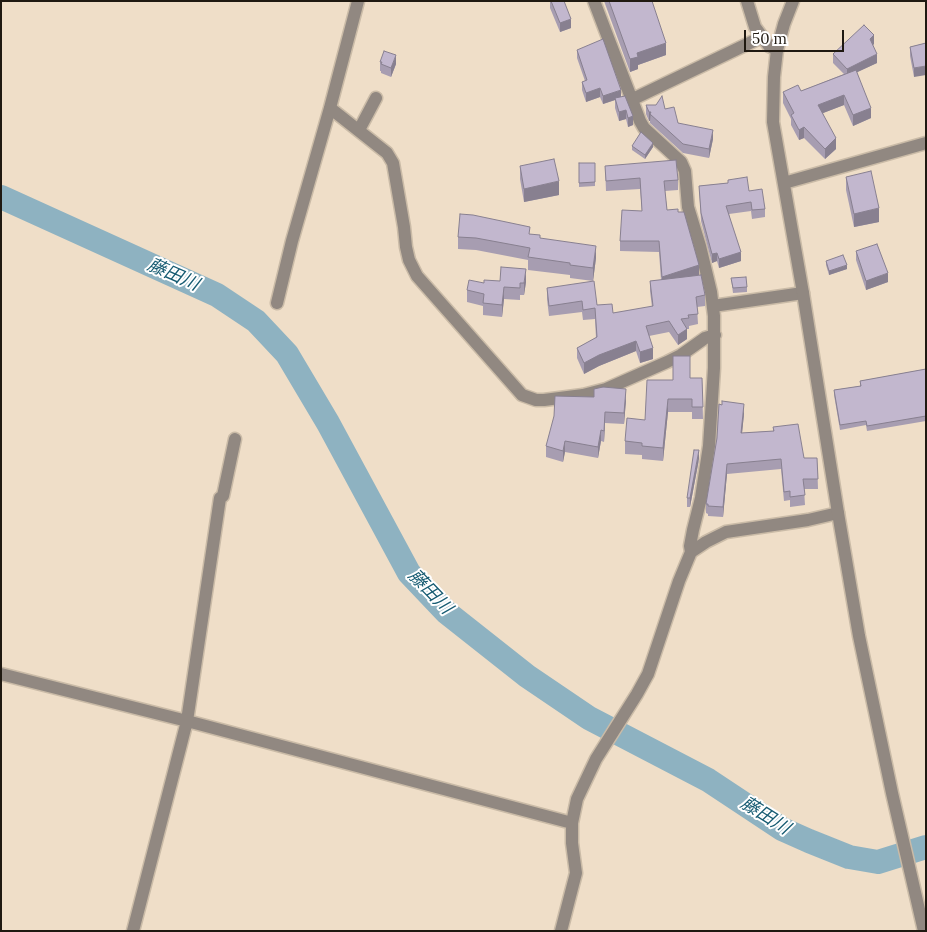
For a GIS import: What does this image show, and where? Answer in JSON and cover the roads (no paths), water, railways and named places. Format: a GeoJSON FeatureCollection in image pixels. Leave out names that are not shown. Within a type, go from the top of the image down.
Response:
{"type":"FeatureCollection","features":[{"type":"Feature","properties":{"kind":"street"},"geometry":{"type":"LineString","coordinates":[[277,303],[292,241],[358,1]]}},
{"type":"Feature","properties":{"kind":"street"},"geometry":{"type":"LineString","coordinates":[[561,931],[576,873],[572,843],[572,823],[577,799],[596,759],[648,674],[679,581],[691,552],[690,546],[710,446],[715,335],[713,306],[700,246],[688,207],[685,170],[680,162],[644,128],[594,1]]}},
{"type":"Feature","properties":{"kind":"street"},"geometry":{"type":"LineString","coordinates":[[748,1],[755,27],[769,46],[777,50]]}},
{"type":"Feature","properties":{"kind":"street"},"geometry":{"type":"LineString","coordinates":[[793,1],[777,50],[774,76],[773,122],[859,636],[892,793],[924,931]]}},
{"type":"Feature","properties":{"kind":"street"},"geometry":{"type":"LineString","coordinates":[[632,100],[762,37]]}},
{"type":"Feature","properties":{"kind":"street"},"geometry":{"type":"LineString","coordinates":[[359,130],[376,98]]}},
{"type":"Feature","properties":{"kind":"street"},"geometry":{"type":"LineString","coordinates":[[330,108],[387,153],[393,162],[409,260],[417,276],[522,395],[536,400],[553,400],[606,389],[667,362],[681,355],[705,338],[715,335]]}},
{"type":"Feature","properties":{"kind":"street"},"geometry":{"type":"LineString","coordinates":[[784,184],[926,143]]}},
{"type":"Feature","properties":{"kind":"street"},"geometry":{"type":"LineString","coordinates":[[713,306],[803,293]]}},
{"type":"Feature","properties":{"kind":"street"},"geometry":{"type":"LineString","coordinates":[[133,931],[187,721],[220,498],[223,496],[235,439]]}},
{"type":"Feature","properties":{"kind":"street"},"geometry":{"type":"LineString","coordinates":[[691,552],[726,532],[808,520],[838,513]]}},
{"type":"Feature","properties":{"kind":"street"},"geometry":{"type":"LineString","coordinates":[[1,674],[572,823]]}},
{"type":"Feature","properties":{"kind":"waterway","name":"藤田川"},"geometry":{"type":"LineString","coordinates":[[1,197],[217,295],[256,321],[287,354],[328,423],[409,573],[446,612],[527,676],[589,718],[708,780],[782,829],[809,841],[849,857],[878,862],[926,847]]}}]}
